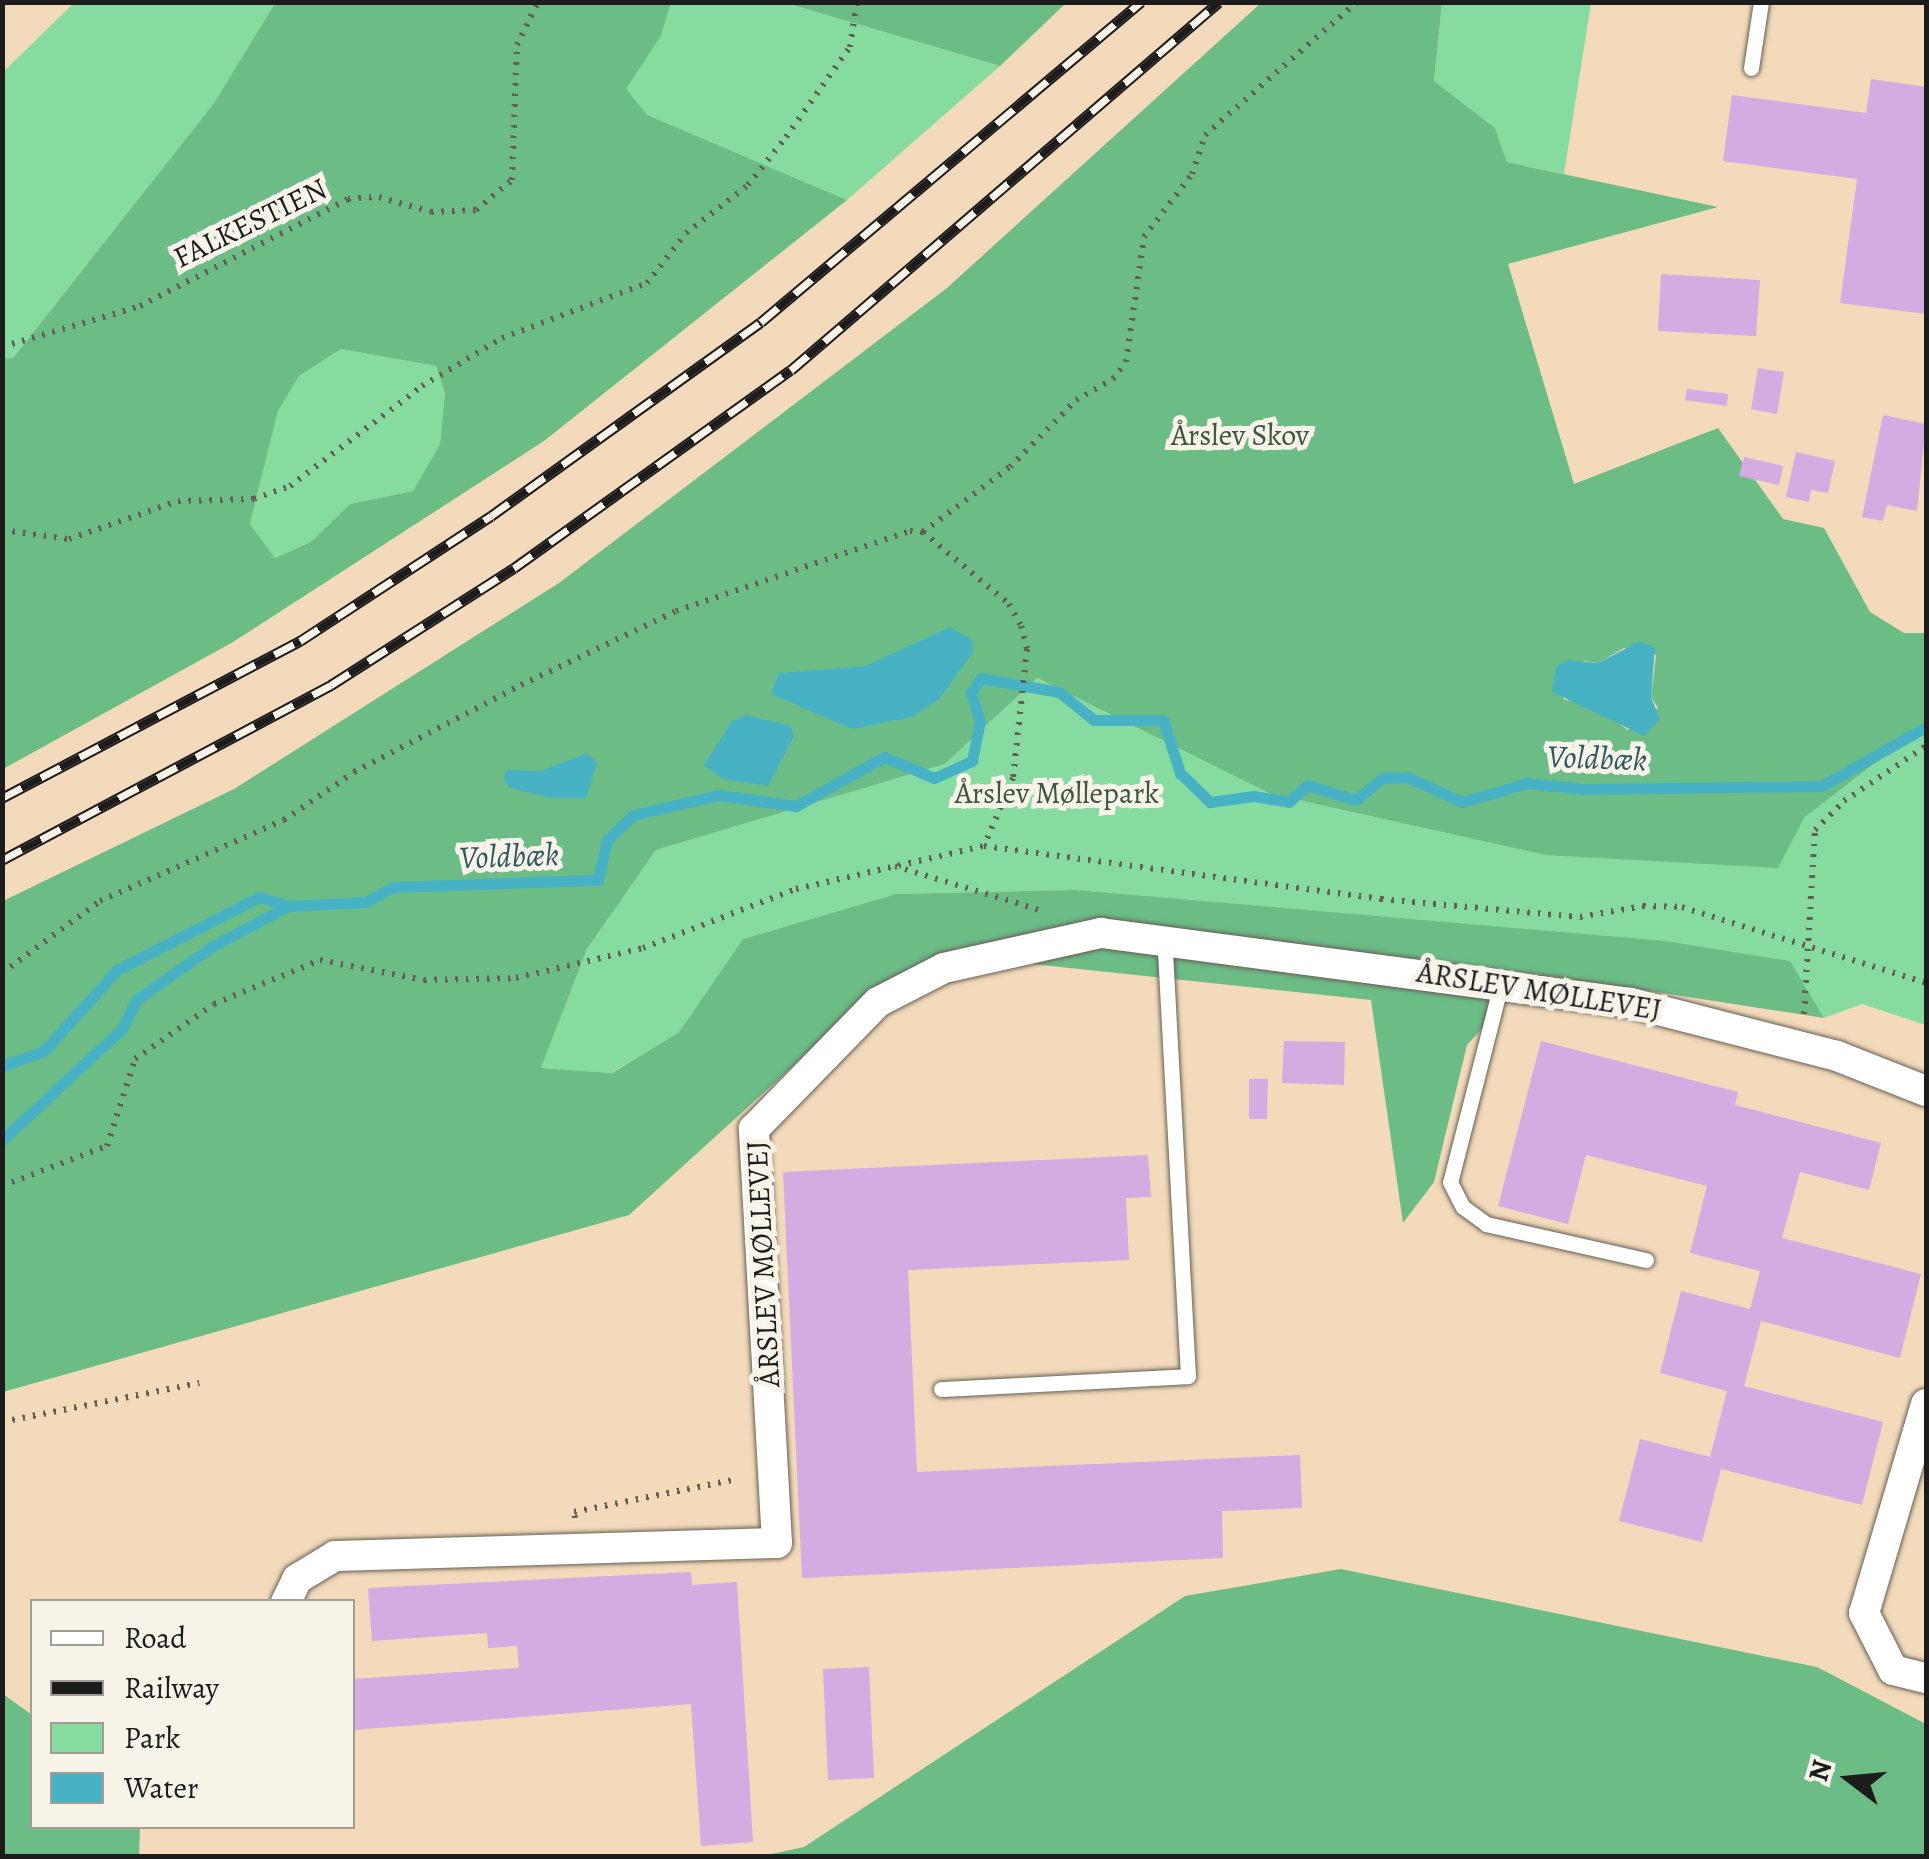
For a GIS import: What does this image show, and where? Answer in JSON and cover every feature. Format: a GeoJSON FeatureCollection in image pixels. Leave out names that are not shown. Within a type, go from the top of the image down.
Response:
{"type":"FeatureCollection","features":[{"type":"Feature","properties":{"kind":"street","name":"ÅRSLEV MØLLEVEJ"},"geometry":{"type":"LineString","coordinates":[[287,1599],[297,1579],[335,1556],[776,1544],[754,1128],[878,1002],[944,968],[1101,932],[1166,945],[1500,984],[1700,1016],[1798,1044],[1926,1091]]}},
{"type":"Feature","properties":{"kind":"street"},"geometry":{"type":"LineString","coordinates":[[1926,1404],[1864,1613],[1877,1649],[1893,1670],[1926,1678]]}},
{"type":"Feature","properties":{"kind":"lane"},"geometry":{"type":"LineString","coordinates":[[1751,68],[1761,2]]}},
{"type":"Feature","properties":{"kind":"lane"},"geometry":{"type":"LineString","coordinates":[[941,1389],[1188,1376],[1166,945]]}},
{"type":"Feature","properties":{"kind":"lane"},"geometry":{"type":"LineString","coordinates":[[1500,984],[1450,1182],[1463,1207],[1486,1224],[1646,1260]]}},
{"type":"Feature","properties":{"kind":"path","name":"FALKESTIEN"},"geometry":{"type":"LineString","coordinates":[[2,346],[140,306],[348,199],[380,197],[432,212],[476,210],[512,180],[516,45],[538,2]]}},
{"type":"Feature","properties":{"kind":"path"},"geometry":{"type":"LineString","coordinates":[[2,530],[69,539],[178,501],[254,499],[290,486],[422,386],[502,338],[646,283],[686,233],[748,185],[786,137],[850,47],[857,2]]}},
{"type":"Feature","properties":{"kind":"path"},"geometry":{"type":"LineString","coordinates":[[2,973],[100,901],[284,820],[354,772],[676,611],[888,536],[924,532],[1010,468],[1076,400],[1113,379],[1126,362],[1144,237],[1192,174],[1205,135],[1357,2]]}},
{"type":"Feature","properties":{"kind":"path"},"geometry":{"type":"LineString","coordinates":[[924,532],[1016,614],[1025,666],[1013,778],[984,846]]}},
{"type":"Feature","properties":{"kind":"path"},"geometry":{"type":"LineString","coordinates":[[1798,1044],[1811,950],[1815,830],[1844,802],[1926,746]]}},
{"type":"Feature","properties":{"kind":"path"},"geometry":{"type":"LineString","coordinates":[[2,1186],[106,1146],[135,1059],[214,1004],[320,960],[424,980],[516,978],[643,948],[796,889],[984,846],[1381,899],[1580,916],[1643,906],[1682,907],[1811,950],[1926,982]]}},
{"type":"Feature","properties":{"kind":"path"},"geometry":{"type":"LineString","coordinates":[[894,865],[988,890],[1101,932]]}},
{"type":"Feature","properties":{"kind":"path"},"geometry":{"type":"LineString","coordinates":[[2,1422],[200,1383]]}},
{"type":"Feature","properties":{"kind":"path"},"geometry":{"type":"LineString","coordinates":[[577,1549],[574,1512],[733,1480]]}},
{"type":"Feature","properties":{"kind":"green space"},"geometry":{"type":"Polygon","coordinates":[[[74,3],[275,3],[214,103],[12,359],[2,359],[2,73],[74,3]]]}},
{"type":"Feature","properties":{"kind":"green space"},"geometry":{"type":"Polygon","coordinates":[[[275,3],[671,3],[661,36],[626,89],[647,115],[847,200],[544,441],[233,642],[3,769],[3,359],[13,358],[214,103],[275,3]],[[341,349],[299,376],[278,411],[250,524],[275,558],[311,542],[350,504],[413,491],[440,444],[445,393],[436,366],[341,349]]]}},
{"type":"Feature","properties":{"kind":"green space"},"geometry":{"type":"Polygon","coordinates":[[[671,3],[786,3],[1000,66],[847,200],[647,116],[625,90],[661,36],[671,3]]]}},
{"type":"Feature","properties":{"kind":"green space"},"geometry":{"type":"Polygon","coordinates":[[[786,3],[1066,3],[1000,66],[786,3]]]}},
{"type":"Feature","properties":{"kind":"green space","name":"Årslev Skov"},"geometry":{"type":"Polygon","coordinates":[[[1261,3],[1442,3],[1434,81],[1495,128],[1507,162],[1718,207],[1508,264],[1574,484],[1718,428],[1783,519],[1824,528],[1870,612],[1904,633],[1926,633],[1926,723],[1804,818],[1778,868],[1545,855],[1271,794],[1037,678],[945,764],[656,850],[587,949],[541,1068],[612,1073],[679,1032],[743,939],[896,894],[1076,890],[1665,941],[1790,961],[1824,1018],[1618,986],[1515,993],[1467,1045],[1434,1182],[1403,1223],[1371,1000],[1014,962],[847,1017],[629,1215],[3,1392],[3,901],[234,789],[559,583],[947,288],[1261,3]],[[1624,648],[1598,663],[1584,661],[1563,699],[1595,707],[1628,730],[1658,708],[1651,697],[1656,655],[1624,648]]]}},
{"type":"Feature","properties":{"kind":"green space"},"geometry":{"type":"Polygon","coordinates":[[[1442,3],[1591,3],[1564,174],[1507,162],[1495,128],[1434,81],[1442,3]]]}},
{"type":"Feature","properties":{"kind":"green space"},"geometry":{"type":"Polygon","coordinates":[[[341,349],[436,366],[445,393],[440,444],[413,491],[350,504],[311,542],[275,558],[250,524],[278,411],[299,376],[341,349]]]}},
{"type":"Feature","properties":{"kind":"green space","name":"Årslev Møllepark"},"geometry":{"type":"Polygon","coordinates":[[[1037,678],[1271,794],[1545,855],[1804,818],[1926,723],[1926,1025],[1862,1004],[1824,1018],[1789,961],[1076,890],[896,894],[743,939],[679,1032],[611,1073],[541,1068],[587,949],[656,850],[945,764],[1037,678]]]}},
{"type":"Feature","properties":{"kind":"green space"},"geometry":{"type":"Polygon","coordinates":[[[1341,1569],[1817,1667],[1926,1724],[1926,1856],[762,1856],[804,1847],[1185,1596],[1341,1569]]]}},
{"type":"Feature","properties":{"kind":"green space"},"geometry":{"type":"Polygon","coordinates":[[[3,1694],[30,1714],[30,1829],[140,1829],[139,1856],[3,1856],[3,1694]]]}},
{"type":"Feature","properties":{"kind":"water"},"geometry":{"type":"Polygon","coordinates":[[[950,627],[972,640],[973,652],[939,699],[912,717],[852,729],[771,694],[779,673],[866,666],[950,627]]]}},
{"type":"Feature","properties":{"kind":"water"},"geometry":{"type":"Polygon","coordinates":[[[1640,641],[1655,648],[1651,697],[1660,719],[1644,736],[1552,692],[1556,667],[1567,660],[1598,663],[1640,641]]]}},
{"type":"Feature","properties":{"kind":"water"},"geometry":{"type":"Polygon","coordinates":[[[746,715],[791,726],[794,736],[768,786],[724,779],[704,766],[731,722],[746,715]]]}},
{"type":"Feature","properties":{"kind":"water"},"geometry":{"type":"Polygon","coordinates":[[[587,753],[597,763],[586,798],[552,798],[510,788],[504,780],[506,770],[542,771],[587,753]]]}},
{"type":"Feature","properties":{"kind":"building"},"geometry":{"type":"Polygon","coordinates":[[[1871,79],[1926,87],[1926,314],[1840,303],[1857,179],[1723,161],[1732,95],[1866,113],[1871,79]]]}},
{"type":"Feature","properties":{"kind":"building"},"geometry":{"type":"Polygon","coordinates":[[[1661,274],[1760,280],[1756,336],[1658,331],[1661,274]]]}},
{"type":"Feature","properties":{"kind":"building"},"geometry":{"type":"Polygon","coordinates":[[[1758,368],[1784,372],[1777,414],[1751,409],[1758,368]]]}},
{"type":"Feature","properties":{"kind":"building"},"geometry":{"type":"Polygon","coordinates":[[[1687,389],[1728,394],[1727,406],[1685,400],[1687,389]]]}},
{"type":"Feature","properties":{"kind":"building"},"geometry":{"type":"Polygon","coordinates":[[[1883,415],[1926,424],[1917,511],[1887,505],[1883,521],[1862,517],[1883,415]]]}},
{"type":"Feature","properties":{"kind":"building"},"geometry":{"type":"Polygon","coordinates":[[[1796,452],[1835,461],[1828,493],[1811,490],[1809,502],[1786,497],[1796,452]]]}},
{"type":"Feature","properties":{"kind":"building"},"geometry":{"type":"Polygon","coordinates":[[[1744,457],[1783,466],[1779,485],[1739,476],[1744,457]]]}},
{"type":"Feature","properties":{"kind":"building"},"geometry":{"type":"Polygon","coordinates":[[[1284,1041],[1345,1042],[1344,1085],[1282,1083],[1284,1041]]]}},
{"type":"Feature","properties":{"kind":"building"},"geometry":{"type":"Polygon","coordinates":[[[1541,1041],[1738,1092],[1735,1105],[1881,1143],[1869,1190],[1800,1172],[1782,1238],[1921,1274],[1900,1358],[1761,1321],[1744,1386],[1883,1422],[1862,1505],[1721,1469],[1702,1542],[1619,1521],[1640,1439],[1710,1457],[1727,1391],[1660,1373],[1681,1291],[1750,1309],[1760,1271],[1690,1253],[1707,1186],[1586,1155],[1568,1224],[1498,1206],[1541,1041]]]}},
{"type":"Feature","properties":{"kind":"building"},"geometry":{"type":"Polygon","coordinates":[[[1249,1079],[1268,1079],[1267,1119],[1249,1119],[1249,1079]]]}},
{"type":"Feature","properties":{"kind":"building"},"geometry":{"type":"Polygon","coordinates":[[[1148,1155],[1151,1197],[1126,1198],[1129,1260],[908,1270],[917,1472],[1300,1455],[1302,1508],[1222,1511],[1223,1558],[802,1578],[783,1172],[1148,1155]]]}},
{"type":"Feature","properties":{"kind":"building"},"geometry":{"type":"Polygon","coordinates":[[[691,1572],[692,1585],[737,1582],[753,1842],[701,1846],[691,1704],[355,1730],[355,1679],[519,1668],[517,1646],[488,1648],[487,1633],[372,1641],[368,1588],[691,1572]]]}},
{"type":"Feature","properties":{"kind":"building"},"geometry":{"type":"Polygon","coordinates":[[[869,1667],[874,1778],[828,1780],[823,1669],[869,1667]]]}},
{"type":"Feature","properties":{"kind":"waterway","name":"Voldbæk"},"geometry":{"type":"LineString","coordinates":[[2,1140],[122,1029],[136,1000],[213,946],[288,906],[366,902],[393,887],[598,880],[607,840],[633,815],[718,795],[796,806],[884,757],[934,778],[972,761],[980,721],[971,693],[981,678],[1059,692],[1094,720],[1163,720],[1180,773],[1210,802],[1253,796],[1289,802],[1307,785],[1356,800],[1382,778],[1407,777],[1462,802],[1527,783],[1585,789],[1822,786],[1926,727]]}},
{"type":"Feature","properties":{"kind":"waterway","name":"Voldbæk"},"geometry":{"type":"LineString","coordinates":[[2,1066],[44,1051],[117,970],[259,897],[288,906]]}},
{"type":"Feature","properties":{"kind":"railway"},"geometry":{"type":"LineString","coordinates":[[2,798],[300,641],[491,516],[761,322],[1141,2]]}},
{"type":"Feature","properties":{"kind":"railway"},"geometry":{"type":"LineString","coordinates":[[2,860],[331,685],[514,568],[791,370],[1219,2]]}}]}
